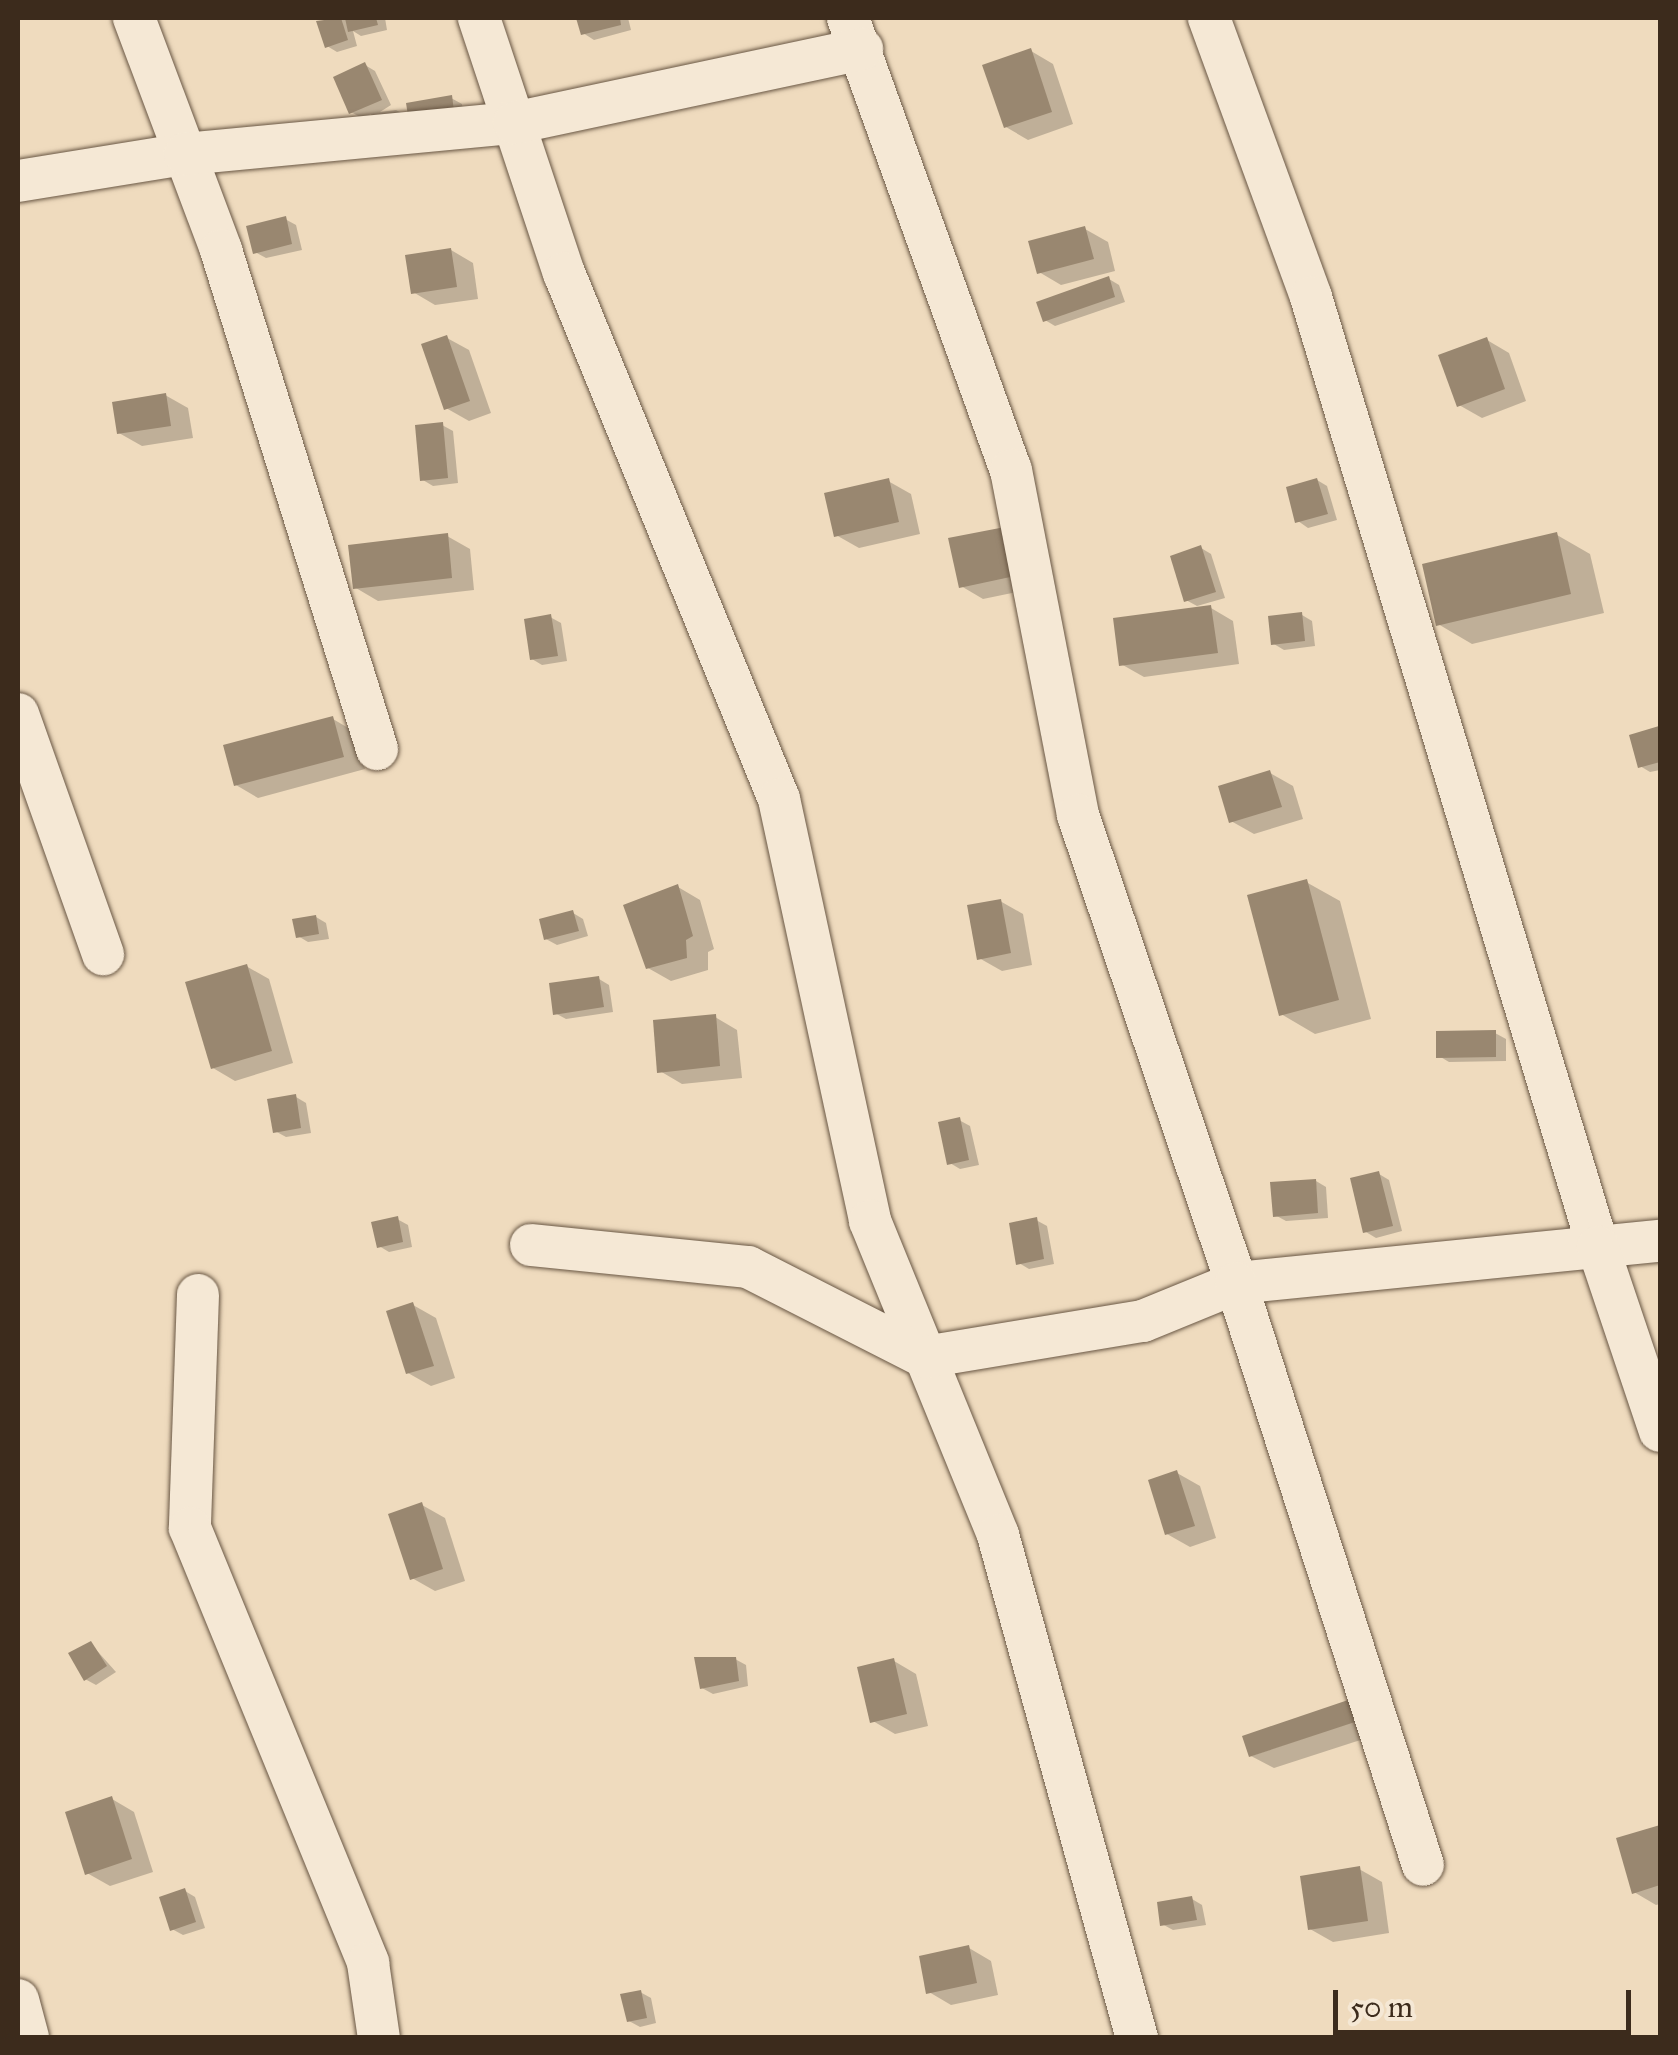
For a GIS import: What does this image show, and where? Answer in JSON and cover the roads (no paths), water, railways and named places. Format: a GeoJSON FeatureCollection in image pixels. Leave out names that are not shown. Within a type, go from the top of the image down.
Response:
{"type":"FeatureCollection","features":[{"type":"Feature","properties":{"kind":"street"},"geometry":{"type":"LineString","coordinates":[[134,18],[185,154],[378,748]]}},
{"type":"Feature","properties":{"kind":"street"},"geometry":{"type":"LineString","coordinates":[[479,18],[564,273],[779,799],[870,1221],[998,1535],[1136,2038]]}},
{"type":"Feature","properties":{"kind":"street"},"geometry":{"type":"LineString","coordinates":[[1209,18],[1312,296],[1598,1247],[1660,1431]]}},
{"type":"Feature","properties":{"kind":"street"},"geometry":{"type":"LineString","coordinates":[[18,181],[185,154],[514,123],[855,33],[1011,470],[1078,815],[1236,1283],[1424,1864]]}},
{"type":"Feature","properties":{"kind":"street"},"geometry":{"type":"LineString","coordinates":[[18,714],[103,954]]}},
{"type":"Feature","properties":{"kind":"street"},"geometry":{"type":"LineString","coordinates":[[531,1245],[748,1266],[925,1357],[1142,1321],[1236,1283],[1660,1241]]}},
{"type":"Feature","properties":{"kind":"street"},"geometry":{"type":"LineString","coordinates":[[198,1296],[190,1528],[368,1963],[379,2038]]}},
{"type":"Feature","properties":{"kind":"street"},"geometry":{"type":"LineString","coordinates":[[18,2000],[28,2038]]}}]}
